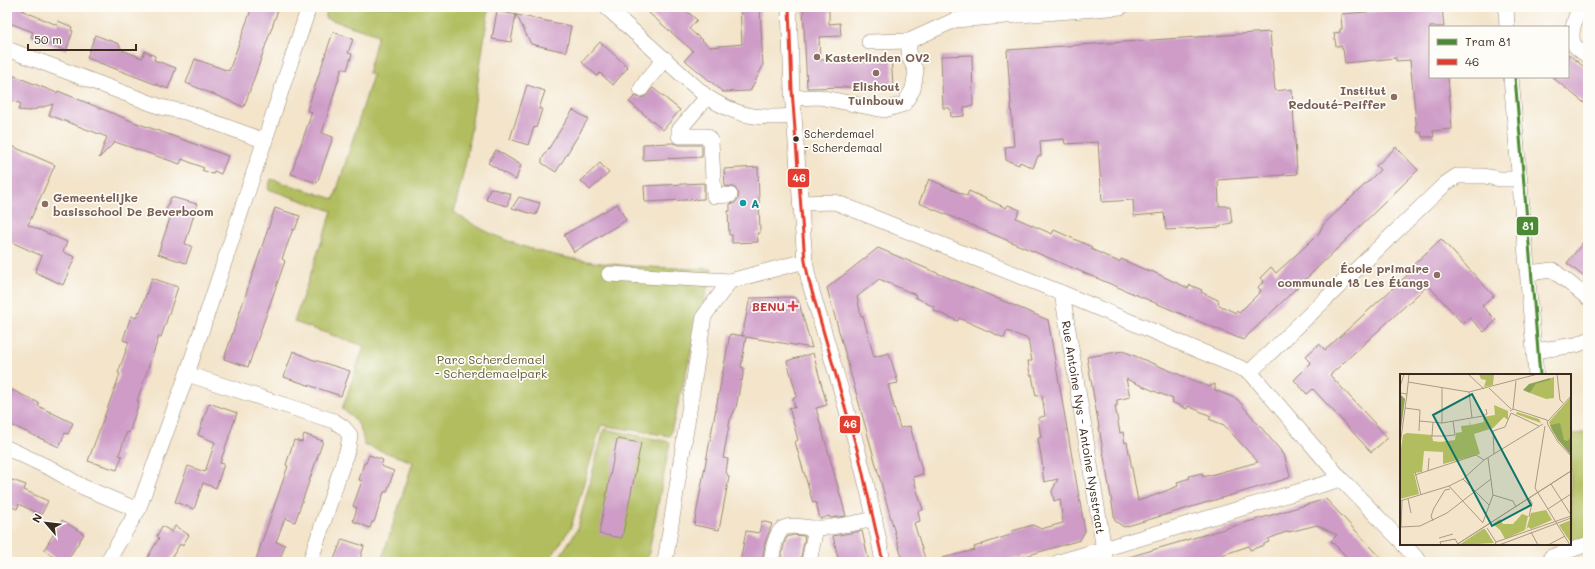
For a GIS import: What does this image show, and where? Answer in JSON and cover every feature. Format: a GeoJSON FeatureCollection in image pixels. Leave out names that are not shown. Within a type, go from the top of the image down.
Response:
{"type":"FeatureCollection","features":[{"type":"Feature","properties":{"kind":"street"},"geometry":{"type":"LineString","coordinates":[[107,562],[138,510],[187,374],[309,7]]}},
{"type":"Feature","properties":{"kind":"street"},"geometry":{"type":"LineString","coordinates":[[606,7],[707,97],[724,108],[749,116],[775,118],[794,116]]}},
{"type":"Feature","properties":{"kind":"street"},"geometry":{"type":"LineString","coordinates":[[789,7],[794,116],[805,261],[809,281],[845,406],[875,519],[883,562]]}},
{"type":"Feature","properties":{"kind":"street"},"geometry":{"type":"LineString","coordinates":[[869,42],[909,41],[955,20],[1121,7]]}},
{"type":"Feature","properties":{"kind":"street"},"geometry":{"type":"LineString","coordinates":[[1506,7],[1507,26]]}},
{"type":"Feature","properties":{"kind":"street"},"geometry":{"type":"LineString","coordinates":[[1581,7],[1574,25],[1572,37],[1574,46],[1588,56]]}},
{"type":"Feature","properties":{"kind":"street"},"geometry":{"type":"LineString","coordinates":[[793,98],[820,96],[884,110],[904,104],[913,89],[916,71],[909,57],[909,41]]}},
{"type":"Feature","properties":{"kind":"street"},"geometry":{"type":"LineString","coordinates":[[7,49],[161,107],[189,113],[265,141]]}},
{"type":"Feature","properties":{"kind":"street"},"geometry":{"type":"LineString","coordinates":[[641,89],[664,60]]}},
{"type":"Feature","properties":{"kind":"street"},"geometry":{"type":"LineString","coordinates":[[1511,78],[1536,374]]}},
{"type":"Feature","properties":{"kind":"street"},"geometry":{"type":"LineString","coordinates":[[707,97],[675,126],[679,136],[707,136],[711,142],[714,196],[730,196]]}},
{"type":"Feature","properties":{"kind":"street"},"geometry":{"type":"LineString","coordinates":[[1250,372],[1445,184],[1457,176],[1484,176],[1500,179],[1520,179]]}},
{"type":"Feature","properties":{"kind":"street"},"geometry":{"type":"LineString","coordinates":[[800,203],[835,202],[1062,293],[1250,372],[1341,479],[1400,540]]}},
{"type":"Feature","properties":{"kind":"street"},"geometry":{"type":"LineString","coordinates":[[609,274],[730,281],[805,261]]}},
{"type":"Feature","properties":{"kind":"street"},"geometry":{"type":"LineString","coordinates":[[1528,273],[1553,270],[1588,298]]}},
{"type":"Feature","properties":{"kind":"street"},"geometry":{"type":"LineString","coordinates":[[665,562],[704,316],[730,281]]}},
{"type":"Feature","properties":{"kind":"street","name":"Rue Antoine Nys - Antoine Nysstraat"},"geometry":{"type":"LineString","coordinates":[[1062,293],[1105,556]]}},
{"type":"Feature","properties":{"kind":"street"},"geometry":{"type":"LineString","coordinates":[[1534,351],[1576,345],[1588,340]]}},
{"type":"Feature","properties":{"kind":"street"},"geometry":{"type":"LineString","coordinates":[[187,374],[334,421],[343,427],[350,435],[348,448],[310,562]]}},
{"type":"Feature","properties":{"kind":"street"},"geometry":{"type":"LineString","coordinates":[[7,448],[52,469],[83,487],[138,510]]}},
{"type":"Feature","properties":{"kind":"street"},"geometry":{"type":"LineString","coordinates":[[1059,562],[1105,556],[1341,479]]}},
{"type":"Feature","properties":{"kind":"street"},"geometry":{"type":"LineString","coordinates":[[771,562],[778,535],[782,529],[788,527],[816,528],[839,526],[875,519]]}},
{"type":"Feature","properties":{"kind":"street"},"geometry":{"type":"LineString","coordinates":[[809,562],[816,528]]}},
{"type":"Feature","properties":{"kind":"street"},"geometry":{"type":"LineString","coordinates":[[1551,554],[1588,544]]}},
{"type":"Feature","properties":{"kind":"street"},"geometry":{"type":"LineString","coordinates":[[1405,545],[1420,562]]}},
{"type":"Feature","properties":{"kind":"green space","name":"Parc Scherdemael - Scherdemaelpark"},"geometry":{"type":"Polygon","coordinates":[[[328,7],[489,7],[466,161],[454,212],[483,230],[514,243],[545,253],[578,260],[611,264],[645,267],[712,269],[670,436],[601,425],[571,527],[548,562],[381,562],[413,462],[364,445],[362,433],[358,424],[342,409],[364,346],[294,322],[332,211],[268,189],[271,179],[334,199],[373,75],[368,73],[378,35],[325,18],[328,7]]]}},
{"type":"Feature","properties":{"kind":"green space"},"geometry":{"type":"Polygon","coordinates":[[[604,429],[670,442],[647,562],[556,562],[577,530],[604,429]]]}},
{"type":"Feature","properties":{"kind":"green space"},"geometry":{"type":"Polygon","coordinates":[[[1588,432],[1588,539],[1571,544],[1571,435],[1588,432]]]}},
{"type":"Feature","properties":{"kind":"building"},"geometry":{"type":"Polygon","coordinates":[[[7,7],[25,7],[23,11],[57,25],[58,21],[72,27],[71,30],[73,31],[66,51],[31,37],[33,32],[7,22],[7,7]]]}},
{"type":"Feature","properties":{"kind":"building"},"geometry":{"type":"Polygon","coordinates":[[[252,7],[279,7],[244,107],[186,83],[195,59],[229,71],[252,7]]]}},
{"type":"Feature","properties":{"kind":"building"},"geometry":{"type":"Polygon","coordinates":[[[642,7],[682,7],[697,20],[689,29],[710,47],[742,44],[740,7],[760,7],[763,66],[750,91],[723,92],[685,60],[693,51],[642,7]]]}},
{"type":"Feature","properties":{"kind":"building"},"geometry":{"type":"Polygon","coordinates":[[[803,7],[827,7],[827,10],[829,10],[829,24],[840,23],[841,36],[819,37],[820,60],[891,57],[893,86],[807,88],[803,7]]]}},
{"type":"Feature","properties":{"kind":"building"},"geometry":{"type":"Polygon","coordinates":[[[1406,7],[1442,7],[1444,26],[1429,26],[1429,78],[1448,78],[1452,129],[1433,131],[1434,137],[1422,137],[1421,132],[1417,132],[1410,60],[1396,61],[1396,58],[1345,63],[1342,46],[1336,46],[1334,33],[1340,32],[1340,29],[1342,29],[1341,14],[1406,9],[1406,7]]]}},
{"type":"Feature","properties":{"kind":"building"},"geometry":{"type":"Polygon","coordinates":[[[497,11],[516,15],[511,42],[492,39],[497,11]]]}},
{"type":"Feature","properties":{"kind":"building"},"geometry":{"type":"Polygon","coordinates":[[[516,15],[571,26],[566,52],[531,44],[516,15]]]}},
{"type":"Feature","properties":{"kind":"building"},"geometry":{"type":"Polygon","coordinates":[[[333,32],[353,39],[348,53],[352,54],[347,70],[342,68],[322,133],[333,137],[317,183],[291,174],[312,112],[307,110],[333,32]]]}},
{"type":"Feature","properties":{"kind":"building"},"geometry":{"type":"Polygon","coordinates":[[[1270,32],[1275,91],[1292,89],[1297,174],[1218,180],[1219,206],[1230,206],[1232,223],[1221,225],[1221,227],[1166,230],[1164,213],[1134,216],[1133,200],[1102,202],[1098,142],[1065,144],[1064,139],[1040,141],[1041,156],[1038,156],[1033,168],[1020,162],[1019,165],[1006,160],[1005,147],[1014,146],[1007,50],[1270,32]]]}},
{"type":"Feature","properties":{"kind":"building"},"geometry":{"type":"Polygon","coordinates":[[[95,35],[119,44],[122,50],[142,58],[145,51],[155,56],[154,60],[176,68],[168,89],[87,58],[95,35]]]}},
{"type":"Feature","properties":{"kind":"building"},"geometry":{"type":"Polygon","coordinates":[[[600,42],[628,67],[613,85],[600,73],[597,76],[582,62],[600,42]]]}},
{"type":"Feature","properties":{"kind":"building"},"geometry":{"type":"Polygon","coordinates":[[[972,55],[973,106],[964,107],[964,116],[951,117],[950,108],[943,108],[941,56],[972,55]]]}},
{"type":"Feature","properties":{"kind":"building"},"geometry":{"type":"Polygon","coordinates":[[[1569,55],[1588,70],[1588,106],[1553,78],[1569,78],[1569,55]]]}},
{"type":"Feature","properties":{"kind":"building"},"geometry":{"type":"Polygon","coordinates":[[[7,73],[57,93],[58,91],[134,122],[228,156],[221,174],[214,171],[213,174],[202,170],[204,168],[182,159],[180,164],[115,142],[99,158],[107,137],[49,115],[53,104],[29,111],[18,110],[21,104],[7,98],[7,73]]]}},
{"type":"Feature","properties":{"kind":"building"},"geometry":{"type":"Polygon","coordinates":[[[527,85],[545,91],[539,109],[542,109],[536,128],[534,127],[528,145],[510,139],[527,85]]]}},
{"type":"Feature","properties":{"kind":"building"},"geometry":{"type":"Polygon","coordinates":[[[653,88],[680,110],[663,130],[629,102],[635,96],[640,98],[645,97],[653,88]]]}},
{"type":"Feature","properties":{"kind":"building"},"geometry":{"type":"Polygon","coordinates":[[[573,110],[588,119],[556,172],[542,163],[542,159],[573,110]]]}},
{"type":"Feature","properties":{"kind":"building"},"geometry":{"type":"Polygon","coordinates":[[[673,143],[679,145],[702,145],[702,157],[643,160],[643,144],[673,143]]]}},
{"type":"Feature","properties":{"kind":"building"},"geometry":{"type":"Polygon","coordinates":[[[7,144],[55,165],[28,225],[67,242],[63,252],[75,257],[63,285],[35,272],[42,256],[7,240],[7,144]]]}},
{"type":"Feature","properties":{"kind":"building"},"geometry":{"type":"Polygon","coordinates":[[[1396,147],[1418,170],[1243,340],[919,203],[929,179],[967,196],[969,191],[1006,208],[1008,205],[1020,210],[1016,218],[1052,234],[1054,230],[1092,247],[1091,249],[1119,262],[1121,259],[1188,288],[1190,285],[1202,290],[1201,292],[1218,300],[1219,305],[1239,313],[1261,291],[1258,287],[1264,281],[1260,278],[1271,267],[1276,273],[1309,243],[1319,233],[1323,225],[1380,170],[1376,166],[1396,147]]]}},
{"type":"Feature","properties":{"kind":"building"},"geometry":{"type":"Polygon","coordinates":[[[496,150],[521,165],[516,180],[488,163],[496,150]]]}},
{"type":"Feature","properties":{"kind":"building"},"geometry":{"type":"Polygon","coordinates":[[[600,163],[609,173],[590,190],[581,181],[600,163]]]}},
{"type":"Feature","properties":{"kind":"building","name":"A"},"geometry":{"type":"Polygon","coordinates":[[[758,167],[760,233],[757,233],[758,242],[732,243],[732,235],[729,235],[728,211],[730,211],[730,204],[735,203],[739,194],[734,187],[725,186],[724,169],[758,167]]]}},
{"type":"Feature","properties":{"kind":"building"},"geometry":{"type":"Polygon","coordinates":[[[704,183],[704,199],[645,202],[644,186],[704,183]]]}},
{"type":"Feature","properties":{"kind":"building"},"geometry":{"type":"Polygon","coordinates":[[[490,188],[511,194],[507,206],[486,200],[490,188]]]}},
{"type":"Feature","properties":{"kind":"building"},"geometry":{"type":"Polygon","coordinates":[[[171,197],[197,204],[185,244],[192,246],[186,263],[158,254],[171,215],[165,213],[171,197]]]}},
{"type":"Feature","properties":{"kind":"building"},"geometry":{"type":"Polygon","coordinates":[[[519,197],[540,203],[536,215],[512,208],[519,197]]]}},
{"type":"Feature","properties":{"kind":"building"},"geometry":{"type":"Polygon","coordinates":[[[617,204],[626,220],[574,252],[564,235],[617,204]]]}},
{"type":"Feature","properties":{"kind":"building"},"geometry":{"type":"Polygon","coordinates":[[[275,208],[300,216],[295,230],[293,229],[282,259],[285,261],[248,367],[224,359],[275,208]]]}},
{"type":"Feature","properties":{"kind":"building"},"geometry":{"type":"Polygon","coordinates":[[[1588,236],[1588,280],[1567,263],[1588,236]]]}},
{"type":"Feature","properties":{"kind":"building"},"geometry":{"type":"Polygon","coordinates":[[[1441,239],[1494,296],[1482,306],[1496,320],[1484,332],[1470,318],[1463,324],[1428,285],[1330,375],[1388,438],[1371,452],[1313,389],[1307,394],[1294,380],[1311,363],[1305,357],[1319,344],[1325,350],[1414,269],[1412,266],[1441,239]]]}},
{"type":"Feature","properties":{"kind":"building"},"geometry":{"type":"Polygon","coordinates":[[[878,248],[1048,320],[1085,531],[1080,540],[1005,562],[943,562],[942,558],[975,550],[974,547],[1013,534],[1012,531],[1033,525],[1041,529],[1063,523],[1060,499],[1054,501],[1052,491],[1058,479],[1044,482],[1038,438],[1041,438],[1038,418],[1045,416],[1042,395],[1036,396],[1032,375],[1030,375],[1028,361],[1032,361],[1028,339],[1007,331],[1004,338],[959,318],[958,321],[933,310],[934,307],[915,297],[916,295],[879,279],[857,297],[861,316],[863,316],[874,357],[889,353],[898,383],[888,385],[900,428],[910,426],[923,474],[913,477],[923,510],[918,511],[920,521],[914,523],[926,562],[903,562],[827,288],[878,248]]]}},
{"type":"Feature","properties":{"kind":"building"},"geometry":{"type":"Polygon","coordinates":[[[152,278],[178,287],[161,337],[159,336],[137,401],[139,402],[129,433],[127,432],[119,455],[122,456],[117,470],[88,461],[120,374],[118,373],[129,342],[123,340],[131,316],[136,318],[139,311],[140,312],[152,278]]]}},
{"type":"Feature","properties":{"kind":"building"},"geometry":{"type":"Polygon","coordinates":[[[793,297],[798,300],[812,348],[746,337],[741,367],[744,368],[742,381],[741,380],[736,408],[730,420],[723,458],[728,459],[726,472],[729,477],[719,530],[694,525],[730,334],[742,336],[750,298],[793,297]]]}},
{"type":"Feature","properties":{"kind":"building"},"geometry":{"type":"Polygon","coordinates":[[[293,351],[311,359],[350,371],[341,396],[284,377],[293,351]]]}},
{"type":"Feature","properties":{"kind":"building"},"geometry":{"type":"Polygon","coordinates":[[[1123,351],[1209,387],[1215,384],[1215,390],[1237,399],[1282,454],[1284,454],[1290,476],[1289,478],[1124,527],[1115,521],[1087,357],[1123,351]],[[1126,379],[1130,397],[1117,400],[1117,406],[1115,406],[1120,433],[1123,432],[1125,443],[1127,442],[1138,501],[1178,486],[1177,482],[1190,478],[1189,476],[1202,473],[1203,477],[1258,462],[1224,425],[1209,419],[1211,416],[1188,406],[1187,409],[1172,402],[1173,399],[1126,379]]]}},
{"type":"Feature","properties":{"kind":"building"},"geometry":{"type":"Polygon","coordinates":[[[813,353],[827,405],[816,408],[846,516],[830,518],[829,516],[820,519],[816,502],[813,503],[795,442],[798,440],[789,407],[795,408],[793,398],[797,396],[787,361],[813,353]]]}},
{"type":"Feature","properties":{"kind":"building"},"geometry":{"type":"Polygon","coordinates":[[[12,390],[39,403],[38,406],[73,423],[68,434],[65,433],[59,447],[7,423],[7,398],[12,390]]]}},
{"type":"Feature","properties":{"kind":"building"},"geometry":{"type":"Polygon","coordinates":[[[209,403],[237,413],[220,463],[224,464],[216,488],[203,483],[194,509],[175,502],[188,466],[205,472],[215,442],[198,435],[209,403]]]}},
{"type":"Feature","properties":{"kind":"building"},"geometry":{"type":"Polygon","coordinates":[[[304,434],[323,441],[295,522],[285,518],[276,542],[285,545],[279,562],[255,562],[288,466],[286,465],[294,440],[302,442],[304,434]]]}},
{"type":"Feature","properties":{"kind":"building"},"geometry":{"type":"Polygon","coordinates":[[[617,439],[641,443],[622,538],[599,534],[617,439]]]}},
{"type":"Feature","properties":{"kind":"building"},"geometry":{"type":"Polygon","coordinates":[[[369,455],[383,460],[381,466],[394,471],[387,492],[384,492],[374,522],[372,522],[370,528],[353,521],[357,508],[353,506],[362,481],[359,480],[364,463],[366,463],[369,455]]]}},
{"type":"Feature","properties":{"kind":"building"},"geometry":{"type":"Polygon","coordinates":[[[12,480],[26,485],[24,490],[48,501],[41,515],[19,504],[17,509],[7,505],[7,491],[12,480]]]}},
{"type":"Feature","properties":{"kind":"building"},"geometry":{"type":"Polygon","coordinates":[[[1326,499],[1385,562],[1354,562],[1351,559],[1350,560],[1331,541],[1337,535],[1317,525],[1289,531],[1268,539],[1269,542],[1250,550],[1249,546],[1222,555],[1223,557],[1214,559],[1215,562],[1122,562],[1122,559],[1326,499]]]}},
{"type":"Feature","properties":{"kind":"building"},"geometry":{"type":"Polygon","coordinates":[[[62,520],[84,534],[66,562],[60,562],[44,550],[62,520]]]}},
{"type":"Feature","properties":{"kind":"building"},"geometry":{"type":"Polygon","coordinates":[[[762,521],[772,524],[765,543],[762,562],[740,562],[746,531],[759,533],[762,521]]]}},
{"type":"Feature","properties":{"kind":"building"},"geometry":{"type":"Polygon","coordinates":[[[162,526],[172,532],[175,526],[189,535],[182,546],[180,544],[169,562],[145,562],[159,538],[157,536],[162,526]]]}},
{"type":"Feature","properties":{"kind":"building"},"geometry":{"type":"Polygon","coordinates":[[[862,531],[869,562],[839,562],[833,536],[862,531]]]}},
{"type":"Feature","properties":{"kind":"building"},"geometry":{"type":"Polygon","coordinates":[[[793,535],[805,536],[800,562],[780,562],[785,541],[787,537],[793,535]]]}},
{"type":"Feature","properties":{"kind":"building"},"geometry":{"type":"Polygon","coordinates":[[[342,539],[364,546],[359,562],[333,562],[342,539]]]}},
{"type":"Feature","properties":{"kind":"tram line","name":"81"},"geometry":{"type":"LineString","coordinates":[[1515,78],[1540,374]]}},
{"type":"Feature","properties":{"kind":"transit line","name":"46"},"geometry":{"type":"LineString","coordinates":[[789,7],[792,90],[805,261],[809,281],[859,456],[883,562]]}},
{"type":"Feature","properties":{"kind":"place","name":"Kasterlinden OV2"},"geometry":{"type":"Point","coordinates":[817,57]}},
{"type":"Feature","properties":{"kind":"place","name":"Elishout Tuinbouw"},"geometry":{"type":"Point","coordinates":[876,73]}},
{"type":"Feature","properties":{"kind":"place","name":"Institut Redouté-Peiffer"},"geometry":{"type":"Point","coordinates":[1394,97]}},
{"type":"Feature","properties":{"kind":"place","name":"Scherdemael - Scherdemaal"},"geometry":{"type":"Point","coordinates":[796,139]}},
{"type":"Feature","properties":{"kind":"place","name":"A"},"geometry":{"type":"Point","coordinates":[743,203]}},
{"type":"Feature","properties":{"kind":"place","name":"Gemeentelijke basisschool De Beverboom"},"geometry":{"type":"Point","coordinates":[45,204]}},
{"type":"Feature","properties":{"kind":"place","name":"École primaire communale 18 Les Étangs"},"geometry":{"type":"Point","coordinates":[1437,275]}},
{"type":"Feature","properties":{"kind":"place","name":"BENU"},"geometry":{"type":"Point","coordinates":[793,306]}}]}
